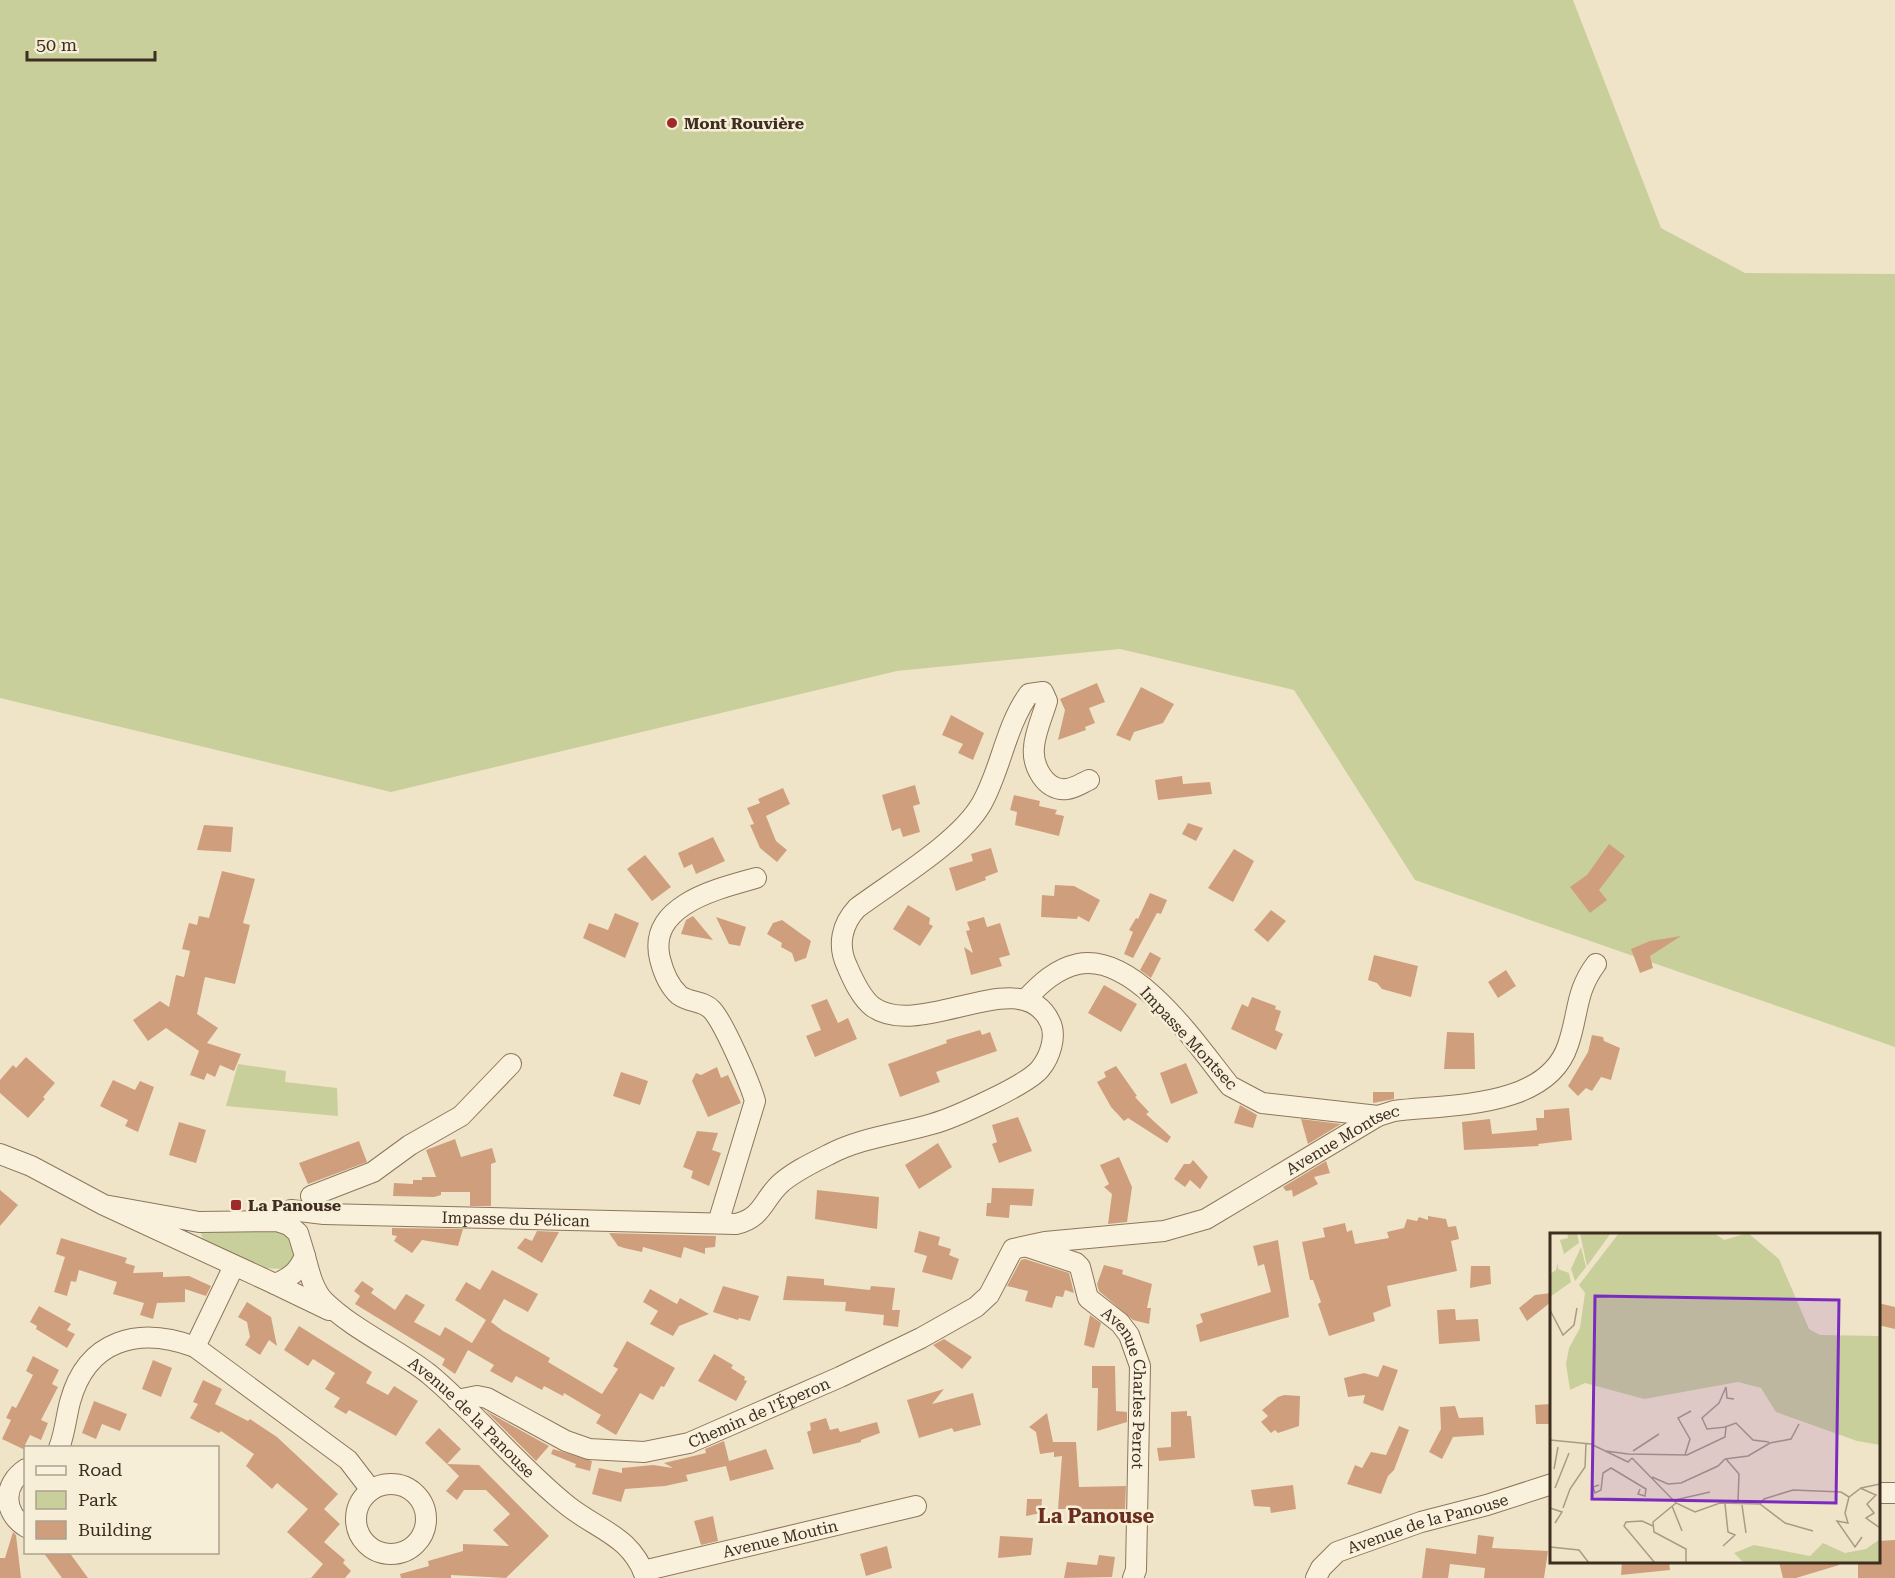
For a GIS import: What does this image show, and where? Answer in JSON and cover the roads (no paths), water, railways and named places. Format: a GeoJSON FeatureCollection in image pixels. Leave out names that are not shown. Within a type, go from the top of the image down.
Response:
{"type":"FeatureCollection","features":[{"type":"Feature","properties":{"kind":"street"},"geometry":{"type":"LineString","coordinates":[[1026,999],[1009,997],[913,1017],[887,1016],[871,1006],[859,991],[845,963],[842,933],[846,919],[857,908],[951,838],[971,819],[983,802],[1029,694],[1043,692],[1047,701],[1034,744],[1034,760],[1039,773],[1048,784],[1061,790],[1070,789],[1089,780]]}},
{"type":"Feature","properties":{"kind":"street"},"geometry":{"type":"LineString","coordinates":[[718,1223],[755,1101],[716,1015],[704,1003],[679,995],[663,970],[657,939],[661,925],[678,908],[719,888],[756,878]]}},
{"type":"Feature","properties":{"kind":"street","name":"Impasse Montsec"},"geometry":{"type":"LineString","coordinates":[[1026,999],[1048,976],[1077,964],[1090,963],[1109,967],[1137,982],[1155,997],[1230,1086],[1246,1097],[1262,1103],[1378,1116]]}},
{"type":"Feature","properties":{"kind":"street","name":"Avenue Montsec"},"geometry":{"type":"LineString","coordinates":[[1025,1246],[1044,1242],[1164,1231],[1206,1219],[1378,1116],[1394,1110],[1512,1096],[1536,1085],[1554,1070],[1568,1047],[1583,981],[1596,964]]}},
{"type":"Feature","properties":{"kind":"street","name":"Impasse du Pélican"},"geometry":{"type":"LineString","coordinates":[[276,1221],[291,1210],[312,1205],[736,1224],[750,1221],[780,1184],[802,1168],[835,1151],[934,1124],[1026,1080],[1040,1070],[1048,1057],[1052,1032],[1050,1022],[1026,999]]}},
{"type":"Feature","properties":{"kind":"street"},"geometry":{"type":"LineString","coordinates":[[104,1205],[199,1222],[276,1221],[289,1225],[298,1233],[312,1205],[374,1172],[410,1145],[461,1116],[511,1064]]}},
{"type":"Feature","properties":{"kind":"street"},"geometry":{"type":"LineString","coordinates":[[0,1154],[31,1166],[104,1205],[342,1316]]}},
{"type":"Feature","properties":{"kind":"street"},"geometry":{"type":"LineString","coordinates":[[195,1247],[192,1235],[199,1222]]}},
{"type":"Feature","properties":{"kind":"street","name":"Avenue de la Panouse"},"geometry":{"type":"LineString","coordinates":[[298,1233],[319,1296],[342,1316],[428,1374],[542,1484],[570,1508],[619,1538],[634,1553],[644,1575]]}},
{"type":"Feature","properties":{"kind":"street","name":"Chemin de l'Éperon"},"geometry":{"type":"LineString","coordinates":[[457,1400],[477,1396],[487,1398],[566,1441],[589,1449],[644,1452],[689,1443],[840,1377],[921,1338],[976,1307],[989,1295],[1008,1255],[1013,1249],[1025,1246]]}},
{"type":"Feature","properties":{"kind":"street","name":"Avenue Charles Perrot"},"geometry":{"type":"LineString","coordinates":[[1025,1246],[1076,1263],[1080,1267],[1088,1298],[1120,1323],[1136,1352],[1140,1377],[1136,1570],[1133,1578]]}},
{"type":"Feature","properties":{"kind":"street"},"geometry":{"type":"LineString","coordinates":[[275,1284],[290,1278],[299,1269],[305,1256]]}},
{"type":"Feature","properties":{"kind":"street"},"geometry":{"type":"LineString","coordinates":[[195,1347],[234,1266]]}},
{"type":"Feature","properties":{"kind":"street"},"geometry":{"type":"LineString","coordinates":[[59,1446],[70,1401],[81,1375],[92,1360],[107,1348],[123,1340],[141,1337],[178,1341],[195,1347],[348,1460],[372,1490]]}},
{"type":"Feature","properties":{"kind":"street"},"geometry":{"type":"LineString","coordinates":[[24,1470],[16,1475],[8,1496],[12,1515],[24,1525]]}},
{"type":"Feature","properties":{"kind":"street","name":"Avenue de la Panouse"},"geometry":{"type":"LineString","coordinates":[[1316,1578],[1337,1552],[1421,1522],[1487,1505],[1550,1484]]}},
{"type":"Feature","properties":{"kind":"street"},"geometry":{"type":"LineString","coordinates":[[1880,1494],[1895,1493]]}},
{"type":"Feature","properties":{"kind":"street","name":"Avenue Moutin"},"geometry":{"type":"LineString","coordinates":[[644,1575],[916,1506]]}},
{"type":"Feature","properties":{"kind":"place","name":"Mont Rouvière"},"geometry":{"type":"Point","coordinates":[672,123]}},
{"type":"Feature","properties":{"kind":"place","name":"La Panouse"},"geometry":{"type":"Point","coordinates":[236,1205]}},
{"type":"Feature","properties":{"kind":"district","name":"La Panouse"},"geometry":{"type":"Point","coordinates":[1096,1516]}}]}
